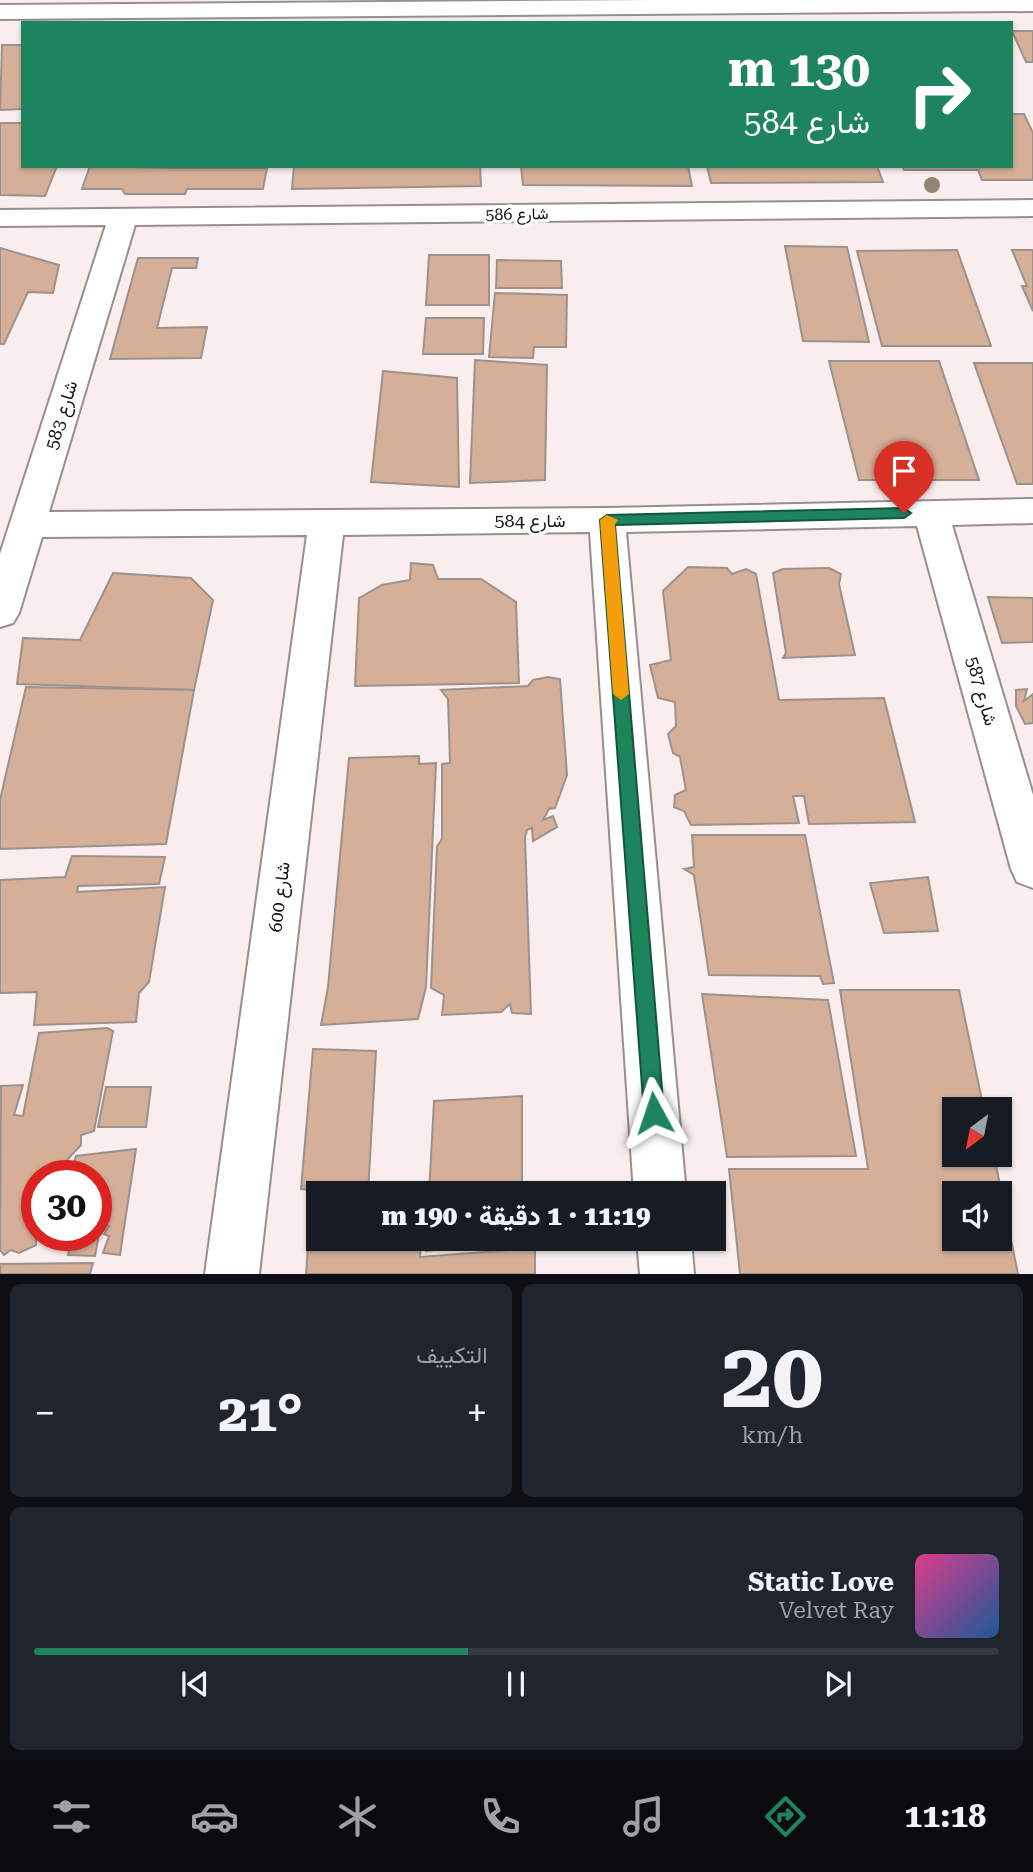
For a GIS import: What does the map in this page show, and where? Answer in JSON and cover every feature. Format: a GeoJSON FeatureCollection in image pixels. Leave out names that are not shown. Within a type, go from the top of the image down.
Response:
{"type":"FeatureCollection","features":[{"type":"Feature","properties":{"kind":"street"},"geometry":{"type":"LineString","coordinates":[[0,12],[1033,4]]}},
{"type":"Feature","properties":{"kind":"street","name":"شارع 586"},"geometry":{"type":"LineString","coordinates":[[0,218],[1033,208]]}},
{"type":"Feature","properties":{"kind":"street","name":"شارع 583"},"geometry":{"type":"LineString","coordinates":[[0,612],[123,218]]}},
{"type":"Feature","properties":{"kind":"street","name":"شارع 584"},"geometry":{"type":"LineString","coordinates":[[27,525],[607,520],[1033,511]]}},
{"type":"Feature","properties":{"kind":"street","name":"شارع 587"},"geometry":{"type":"LineString","coordinates":[[931,513],[1033,869]]}},
{"type":"Feature","properties":{"kind":"street"},"geometry":{"type":"LineString","coordinates":[[607,520],[659,1181]]}},
{"type":"Feature","properties":{"kind":"street","name":"شارع 600"},"geometry":{"type":"LineString","coordinates":[[232,1273],[327,521]]}},
{"type":"Feature","properties":{"kind":"street"},"geometry":{"type":"LineString","coordinates":[[665,1251],[667,1273]]}},
{"type":"Feature","properties":{"kind":"building"},"geometry":{"type":"Polygon","coordinates":[[[1013,31],[1033,31],[1033,62],[1026,62],[1013,31]]]}},
{"type":"Feature","properties":{"kind":"building"},"geometry":{"type":"Polygon","coordinates":[[[2,45],[21,45],[21,109],[0,110],[2,45]]]}},
{"type":"Feature","properties":{"kind":"building"},"geometry":{"type":"Polygon","coordinates":[[[1013,114],[1024,114],[1033,133],[1033,180],[982,180],[978,170],[903,168],[1013,168],[1013,114]]]}},
{"type":"Feature","properties":{"kind":"building"},"geometry":{"type":"Polygon","coordinates":[[[0,123],[21,123],[21,168],[56,168],[45,196],[0,195],[0,123]]]}},
{"type":"Feature","properties":{"kind":"building"},"geometry":{"type":"Polygon","coordinates":[[[89,168],[267,168],[263,189],[187,189],[185,194],[125,194],[122,189],[82,189],[89,168]]]}},
{"type":"Feature","properties":{"kind":"building"},"geometry":{"type":"Polygon","coordinates":[[[294,168],[480,168],[481,186],[292,189],[294,168]]]}},
{"type":"Feature","properties":{"kind":"building"},"geometry":{"type":"Polygon","coordinates":[[[521,168],[688,168],[692,186],[523,185],[521,168]]]}},
{"type":"Feature","properties":{"kind":"building"},"geometry":{"type":"Polygon","coordinates":[[[707,168],[878,168],[883,182],[711,183],[707,168]]]}},
{"type":"Feature","properties":{"kind":"building"},"geometry":{"type":"Polygon","coordinates":[[[785,246],[847,247],[869,342],[803,341],[785,246]]]}},
{"type":"Feature","properties":{"kind":"building"},"geometry":{"type":"Polygon","coordinates":[[[0,248],[59,265],[53,293],[28,292],[4,344],[0,344],[0,248]]]}},
{"type":"Feature","properties":{"kind":"building"},"geometry":{"type":"Polygon","coordinates":[[[957,250],[991,346],[882,346],[857,251],[957,250]]]}},
{"type":"Feature","properties":{"kind":"building"},"geometry":{"type":"Polygon","coordinates":[[[1012,250],[1033,250],[1033,311],[1022,286],[1027,286],[1012,250]]]}},
{"type":"Feature","properties":{"kind":"building"},"geometry":{"type":"Polygon","coordinates":[[[429,255],[489,255],[489,305],[426,305],[429,255]]]}},
{"type":"Feature","properties":{"kind":"building"},"geometry":{"type":"Polygon","coordinates":[[[138,258],[198,258],[196,268],[172,268],[157,328],[207,327],[201,358],[110,359],[138,258]]]}},
{"type":"Feature","properties":{"kind":"building"},"geometry":{"type":"Polygon","coordinates":[[[497,260],[561,261],[562,288],[496,288],[497,260]]]}},
{"type":"Feature","properties":{"kind":"building"},"geometry":{"type":"Polygon","coordinates":[[[495,293],[567,295],[566,347],[534,347],[533,358],[489,357],[495,293]]]}},
{"type":"Feature","properties":{"kind":"building"},"geometry":{"type":"Polygon","coordinates":[[[426,318],[484,318],[483,354],[423,354],[426,318]]]}},
{"type":"Feature","properties":{"kind":"building"},"geometry":{"type":"Polygon","coordinates":[[[475,360],[547,365],[545,480],[470,483],[475,360]]]}},
{"type":"Feature","properties":{"kind":"building"},"geometry":{"type":"Polygon","coordinates":[[[829,361],[939,361],[979,480],[859,480],[829,361]]]}},
{"type":"Feature","properties":{"kind":"building"},"geometry":{"type":"Polygon","coordinates":[[[974,363],[1033,363],[1033,484],[1017,484],[974,363]]]}},
{"type":"Feature","properties":{"kind":"building"},"geometry":{"type":"Polygon","coordinates":[[[383,371],[457,378],[459,487],[371,482],[383,371]]]}},
{"type":"Feature","properties":{"kind":"building"},"geometry":{"type":"Polygon","coordinates":[[[411,563],[433,565],[438,579],[481,579],[516,602],[519,683],[355,686],[359,598],[382,585],[410,580],[411,563]]]}},
{"type":"Feature","properties":{"kind":"building"},"geometry":{"type":"Polygon","coordinates":[[[688,567],[727,568],[732,574],[746,569],[756,574],[779,700],[884,698],[915,822],[809,824],[804,796],[793,796],[799,823],[691,825],[684,811],[674,807],[675,795],[686,790],[680,757],[673,753],[668,734],[676,726],[675,702],[658,698],[650,665],[671,660],[663,591],[688,567]]]}},
{"type":"Feature","properties":{"kind":"building"},"geometry":{"type":"Polygon","coordinates":[[[829,568],[841,574],[839,584],[855,655],[783,658],[786,653],[773,573],[783,569],[829,568]]]}},
{"type":"Feature","properties":{"kind":"building"},"geometry":{"type":"Polygon","coordinates":[[[113,573],[191,578],[213,600],[194,690],[17,684],[23,638],[80,640],[113,573]]]}},
{"type":"Feature","properties":{"kind":"building"},"geometry":{"type":"Polygon","coordinates":[[[988,597],[1033,598],[1033,642],[1002,643],[988,597]]]}},
{"type":"Feature","properties":{"kind":"building"},"geometry":{"type":"Polygon","coordinates":[[[548,677],[560,679],[567,775],[555,808],[549,809],[543,820],[553,816],[557,827],[533,841],[532,828],[527,830],[525,837],[531,1014],[512,1013],[510,1004],[501,1012],[442,1015],[444,995],[431,988],[437,846],[442,839],[442,764],[450,763],[448,699],[441,690],[528,686],[533,680],[548,677]]]}},
{"type":"Feature","properties":{"kind":"building"},"geometry":{"type":"Polygon","coordinates":[[[26,687],[194,690],[166,844],[0,849],[0,800],[26,687]]]}},
{"type":"Feature","properties":{"kind":"building"},"geometry":{"type":"Polygon","coordinates":[[[1027,689],[1024,701],[1033,694],[1033,723],[1025,724],[1016,706],[1016,690],[1027,689]]]}},
{"type":"Feature","properties":{"kind":"building"},"geometry":{"type":"Polygon","coordinates":[[[419,756],[419,764],[436,763],[426,987],[418,1019],[321,1025],[328,987],[349,758],[419,756]]]}},
{"type":"Feature","properties":{"kind":"building"},"geometry":{"type":"Polygon","coordinates":[[[692,835],[805,835],[834,983],[823,984],[820,976],[709,975],[694,875],[684,869],[694,867],[692,835]]]}},
{"type":"Feature","properties":{"kind":"building"},"geometry":{"type":"Polygon","coordinates":[[[72,856],[165,857],[159,884],[78,886],[77,892],[165,887],[149,982],[139,993],[136,1022],[34,1025],[37,992],[0,993],[0,880],[65,877],[72,856]]]}},
{"type":"Feature","properties":{"kind":"building"},"geometry":{"type":"Polygon","coordinates":[[[928,877],[938,931],[884,933],[870,883],[928,877]]]}},
{"type":"Feature","properties":{"kind":"building"},"geometry":{"type":"Polygon","coordinates":[[[840,990],[959,990],[981,1097],[942,1097],[942,1167],[996,1167],[999,1181],[942,1181],[942,1251],[1012,1251],[1012,1244],[1018,1274],[740,1274],[729,1169],[868,1169],[840,990]]]}},
{"type":"Feature","properties":{"kind":"building"},"geometry":{"type":"Polygon","coordinates":[[[702,994],[828,1000],[856,1156],[727,1157],[702,994]]]}},
{"type":"Feature","properties":{"kind":"building"},"geometry":{"type":"Polygon","coordinates":[[[107,1028],[113,1031],[94,1131],[81,1135],[81,1145],[67,1160],[21,1160],[21,1251],[23,1251],[19,1253],[11,1250],[4,1255],[0,1250],[1,1086],[23,1085],[14,1115],[23,1116],[39,1033],[107,1028]]]}},
{"type":"Feature","properties":{"kind":"building"},"geometry":{"type":"Polygon","coordinates":[[[313,1049],[376,1051],[369,1181],[306,1181],[306,1189],[301,1189],[313,1049]]]}},
{"type":"Feature","properties":{"kind":"building"},"geometry":{"type":"Polygon","coordinates":[[[106,1087],[151,1087],[146,1127],[98,1127],[106,1087]]]}},
{"type":"Feature","properties":{"kind":"building"},"geometry":{"type":"Polygon","coordinates":[[[522,1096],[522,1181],[430,1181],[434,1101],[522,1096]]]}},
{"type":"Feature","properties":{"kind":"building"},"geometry":{"type":"Polygon","coordinates":[[[136,1149],[120,1255],[103,1253],[112,1251],[112,1160],[75,1160],[76,1156],[136,1149]]]}},
{"type":"Feature","properties":{"kind":"building"},"geometry":{"type":"Polygon","coordinates":[[[69,1251],[96,1251],[95,1256],[68,1255],[69,1251]]]}},
{"type":"Feature","properties":{"kind":"building"},"geometry":{"type":"Polygon","coordinates":[[[308,1251],[420,1251],[420,1257],[535,1251],[535,1274],[306,1274],[308,1251]]]}},
{"type":"Feature","properties":{"kind":"building"},"geometry":{"type":"Polygon","coordinates":[[[93,1263],[90,1274],[0,1274],[0,1264],[93,1263]]]}},
{"type":"Feature","properties":{"kind":"slow traffic"},"geometry":{"type":"LineString","coordinates":[[611,520],[607,520],[621,694]]}},
{"type":"Feature","properties":{"kind":"route"},"geometry":{"type":"LineString","coordinates":[[654,1113],[607,520],[904,513]]}}]}
